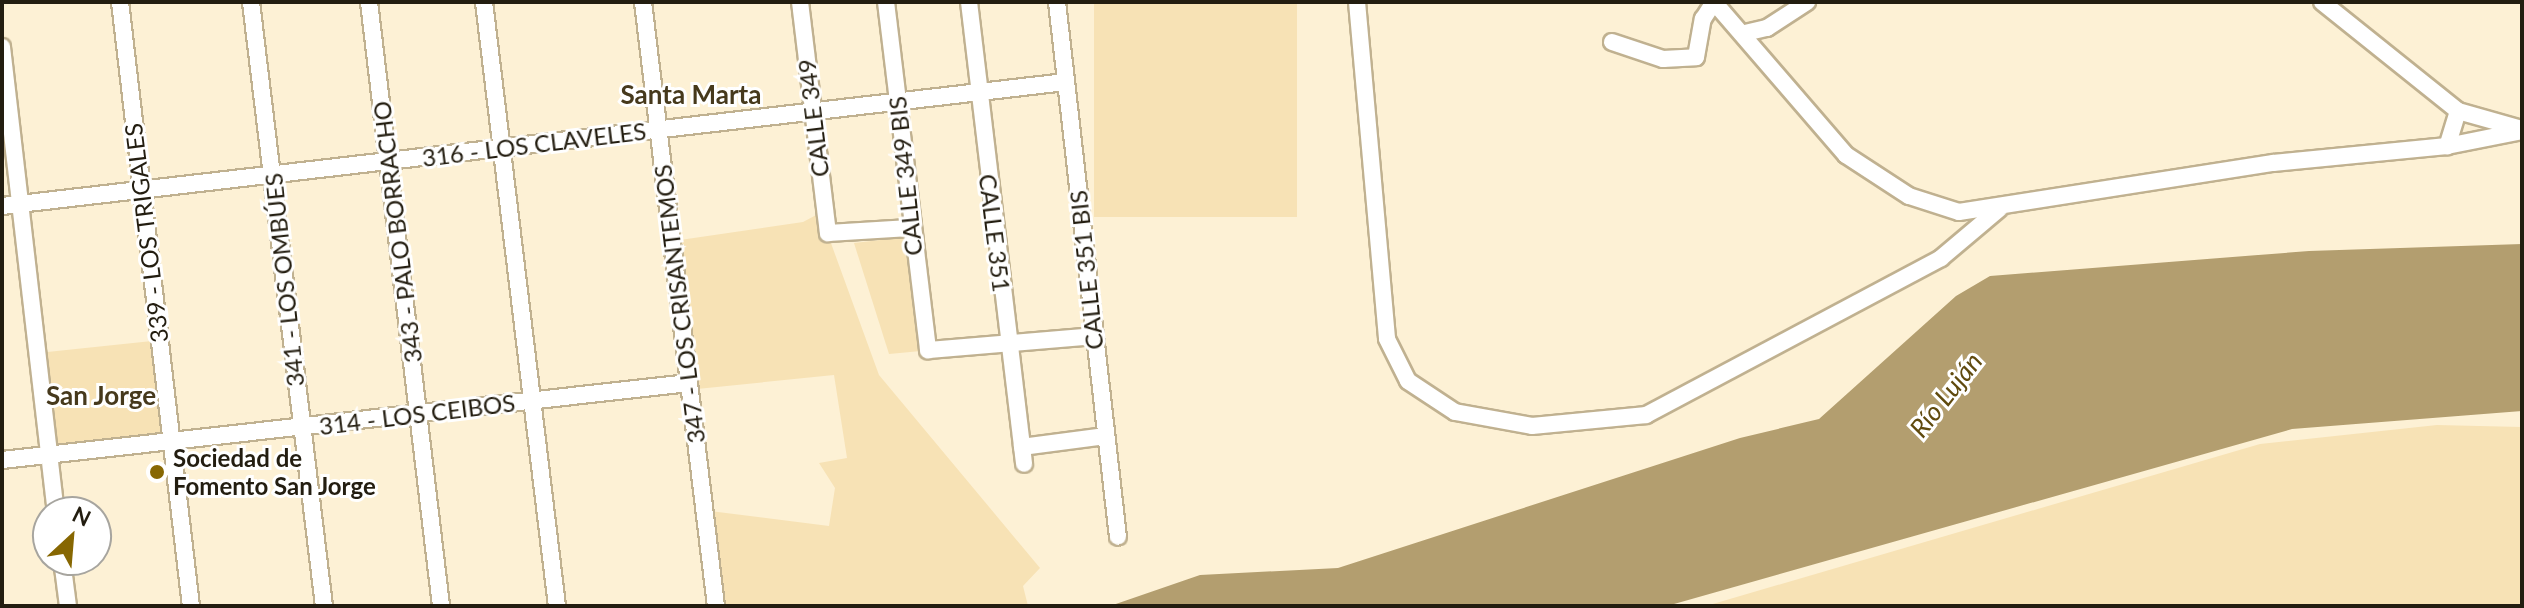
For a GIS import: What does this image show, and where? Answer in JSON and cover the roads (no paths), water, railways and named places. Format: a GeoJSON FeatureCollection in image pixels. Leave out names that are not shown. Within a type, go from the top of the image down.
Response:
{"type":"FeatureCollection","features":[{"type":"Feature","properties":{"kind":"street","name":"339 - LOS TRIGALES"},"geometry":{"type":"LineString","coordinates":[[120,2],[191,606]]}},
{"type":"Feature","properties":{"kind":"street","name":"341 - LOS OMBÚES"},"geometry":{"type":"LineString","coordinates":[[251,2],[324,606]]}},
{"type":"Feature","properties":{"kind":"street","name":"343 - PALO BORRACHO"},"geometry":{"type":"LineString","coordinates":[[369,2],[441,606]]}},
{"type":"Feature","properties":{"kind":"street"},"geometry":{"type":"LineString","coordinates":[[484,2],[557,606]]}},
{"type":"Feature","properties":{"kind":"street","name":"347 - LOS CRISANTEMOS"},"geometry":{"type":"LineString","coordinates":[[643,2],[716,606]]}},
{"type":"Feature","properties":{"kind":"street","name":"CALLE 349"},"geometry":{"type":"LineString","coordinates":[[800,2],[828,233],[910,228]]}},
{"type":"Feature","properties":{"kind":"street","name":"CALLE 349 BIS"},"geometry":{"type":"LineString","coordinates":[[886,2],[910,228],[928,350],[1009,344]]}},
{"type":"Feature","properties":{"kind":"street","name":"CALLE 351"},"geometry":{"type":"LineString","coordinates":[[969,2],[1023,455],[1105,436]]}},
{"type":"Feature","properties":{"kind":"street","name":"CALLE 351 BIS"},"geometry":{"type":"LineString","coordinates":[[1057,2],[1118,537]]}},
{"type":"Feature","properties":{"kind":"street"},"geometry":{"type":"LineString","coordinates":[[1357,2],[1387,339],[1394,362],[1430,400],[1481,420],[1580,425],[1646,415],[1941,258],[1999,209]]}},
{"type":"Feature","properties":{"kind":"street"},"geometry":{"type":"LineString","coordinates":[[1612,42],[1634,53],[1687,60],[1699,50],[1700,27],[1714,2],[1745,33],[1829,137],[1879,179],[1932,205],[1959,212],[1999,209],[2273,163],[2447,146],[2522,130]]}},
{"type":"Feature","properties":{"kind":"street"},"geometry":{"type":"LineString","coordinates":[[1745,33],[1767,28],[1807,2]]}},
{"type":"Feature","properties":{"kind":"street"},"geometry":{"type":"LineString","coordinates":[[2322,2],[2458,111],[2522,130]]}},
{"type":"Feature","properties":{"kind":"street"},"geometry":{"type":"LineString","coordinates":[[2,47],[54,496]]}},
{"type":"Feature","properties":{"kind":"street","name":"316 - LOS CLAVELES"},"geometry":{"type":"LineString","coordinates":[[2,206],[1066,82]]}},
{"type":"Feature","properties":{"kind":"street"},"geometry":{"type":"LineString","coordinates":[[2447,146],[2458,111]]}},
{"type":"Feature","properties":{"kind":"street"},"geometry":{"type":"LineString","coordinates":[[1009,344],[1093,336]]}},
{"type":"Feature","properties":{"kind":"street","name":"314 - LOS CEIBOS"},"geometry":{"type":"LineString","coordinates":[[2,460],[689,383]]}},
{"type":"Feature","properties":{"kind":"street"},"geometry":{"type":"LineString","coordinates":[[64,576],[68,606]]}},
{"type":"Feature","properties":{"kind":"water","name":"Río Luján"},"geometry":{"type":"Polygon","coordinates":[[[2522,244],[2522,411],[2292,429],[1667,606],[1110,606],[1200,575],[1338,568],[1740,438],[1819,419],[1956,296],[1990,276],[2309,251],[2522,244]]]}},
{"type":"Feature","properties":{"kind":"place","name":"Sociedad de Fomento San Jorge"},"geometry":{"type":"Point","coordinates":[157,472]}},
{"type":"Feature","properties":{"kind":"district","name":"Santa Marta"},"geometry":{"type":"Point","coordinates":[691,95]}},
{"type":"Feature","properties":{"kind":"district","name":"San Jorge"},"geometry":{"type":"Point","coordinates":[101,396]}}]}
